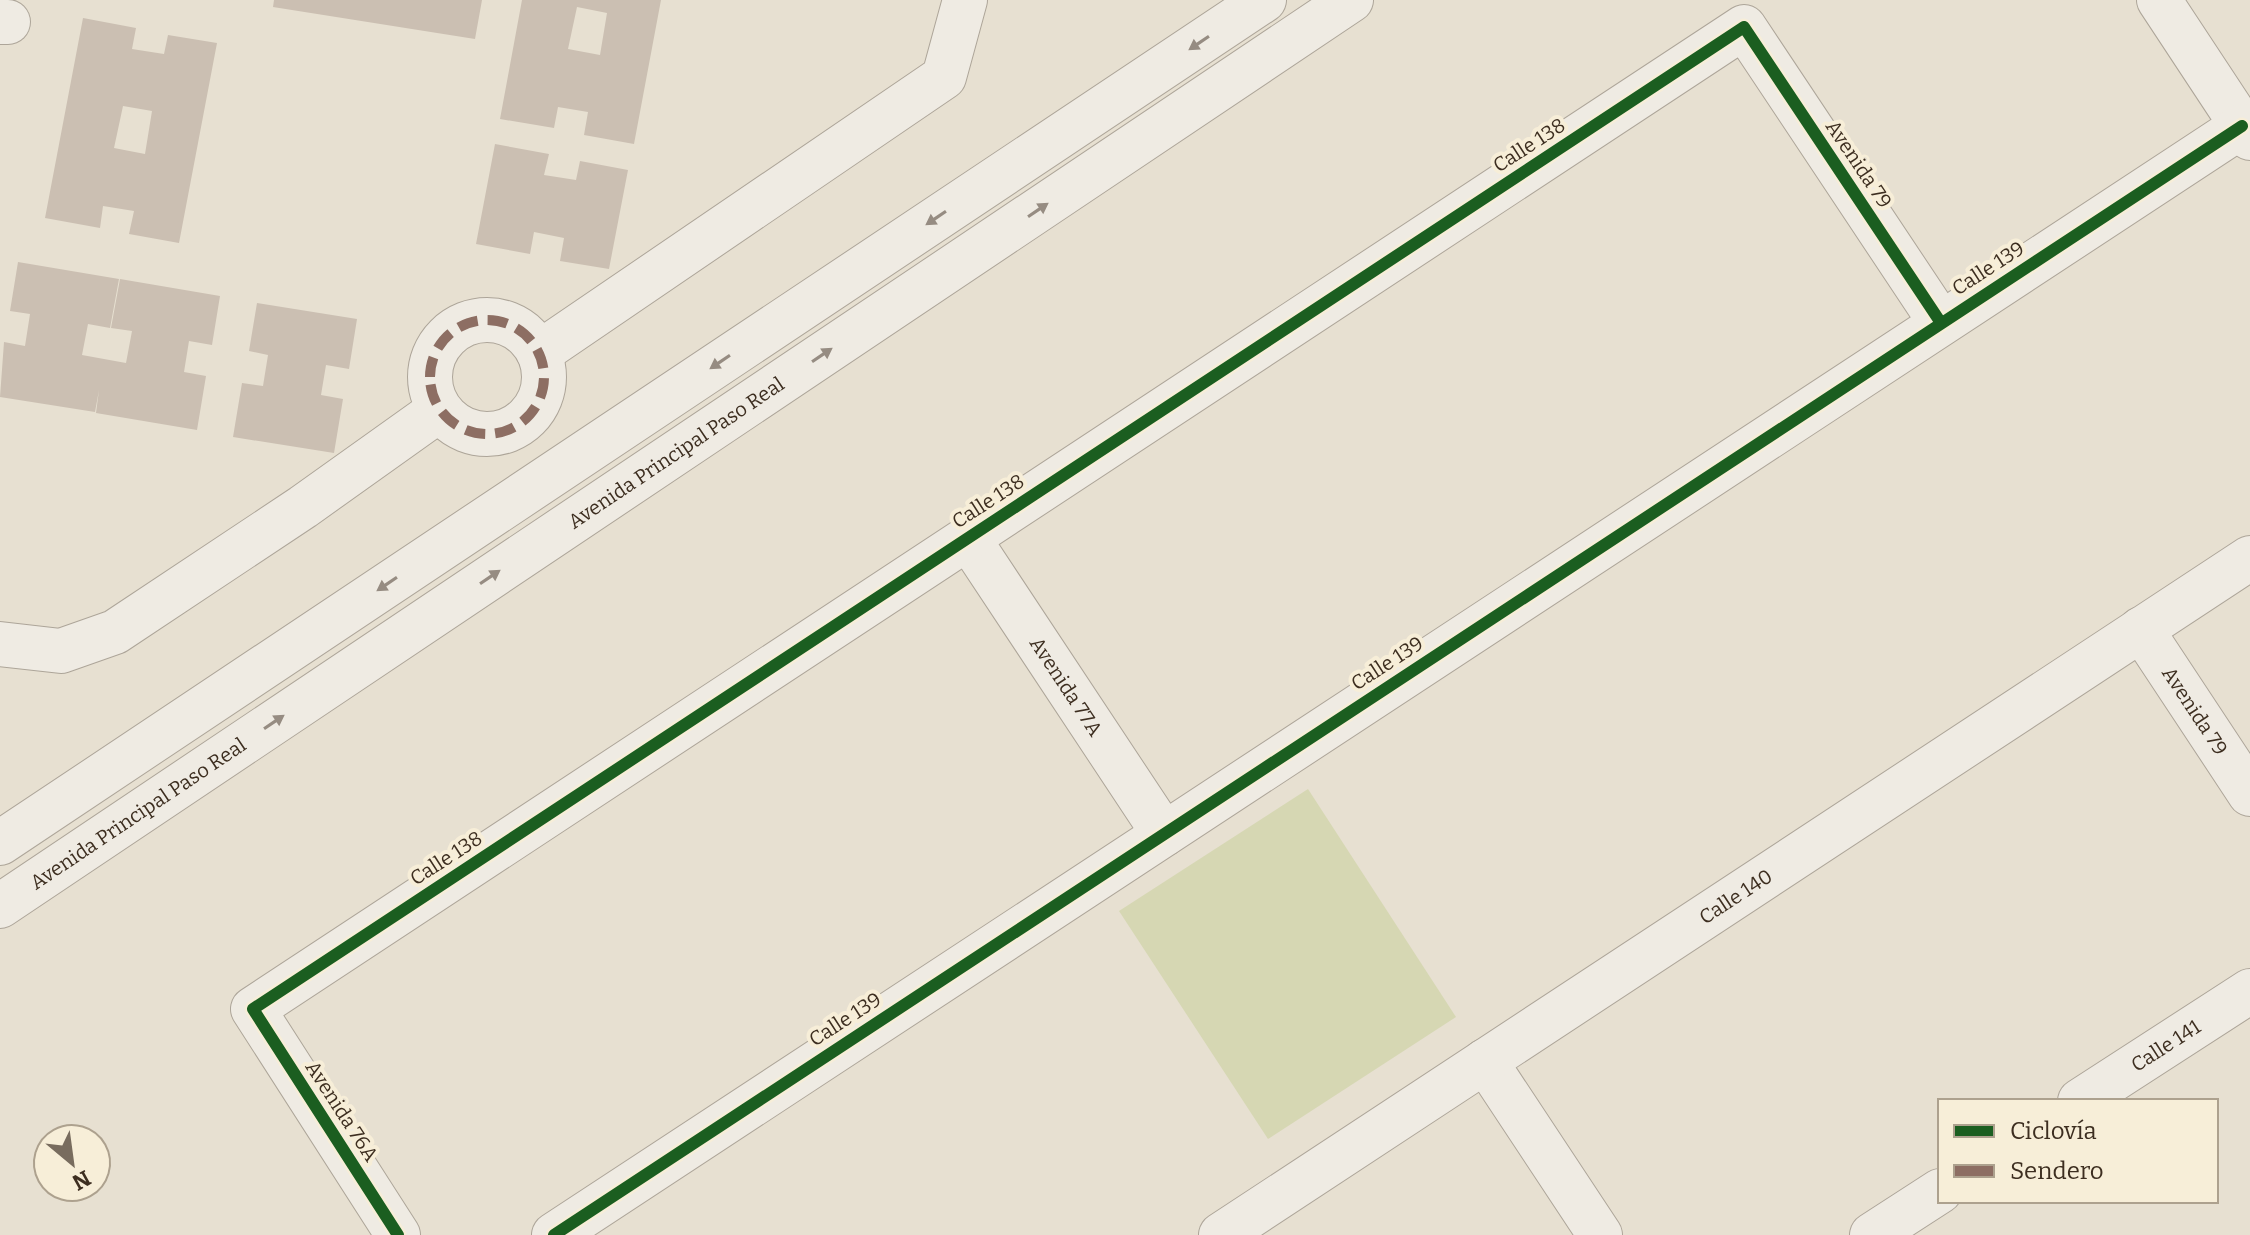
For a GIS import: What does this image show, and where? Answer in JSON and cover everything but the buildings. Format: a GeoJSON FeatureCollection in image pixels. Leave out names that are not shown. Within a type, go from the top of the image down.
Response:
{"type":"FeatureCollection","features":[{"type":"Feature","properties":{"kind":"street"},"geometry":{"type":"LineString","coordinates":[[539,353],[944,77],[965,0]]}},
{"type":"Feature","properties":{"kind":"street"},"geometry":{"type":"LineString","coordinates":[[0,843],[1264,0]]}},
{"type":"Feature","properties":{"kind":"street","name":"Avenida Principal Paso Real"},"geometry":{"type":"LineString","coordinates":[[0,906],[1351,0]]}},
{"type":"Feature","properties":{"kind":"street"},"geometry":{"type":"LineString","coordinates":[[2159,0],[2246,132]]}},
{"type":"Feature","properties":{"kind":"street","name":"Avenida 79"},"geometry":{"type":"LineString","coordinates":[[1744,27],[1941,323]]}},
{"type":"Feature","properties":{"kind":"street","name":"Calle 138"},"geometry":{"type":"LineString","coordinates":[[253,1009],[1744,27]]}},
{"type":"Feature","properties":{"kind":"street","name":"Calle 139"},"geometry":{"type":"LineString","coordinates":[[554,1235],[1941,323],[2246,132]]}},
{"type":"Feature","properties":{"kind":"street"},"geometry":{"type":"LineString","coordinates":[[478,321],[496,321],[528,338],[539,353],[543,371],[542,389],[536,406],[524,420],[498,432],[469,432],[439,410],[431,392],[429,374],[434,355],[445,339],[460,327],[478,321]]}},
{"type":"Feature","properties":{"kind":"street"},"geometry":{"type":"LineString","coordinates":[[0,644],[61,651],[115,632],[303,507],[439,410]]}},
{"type":"Feature","properties":{"kind":"street"},"geometry":{"type":"LineString","coordinates":[[524,420],[535,485],[564,528]]}},
{"type":"Feature","properties":{"kind":"street","name":"Avenida 77A"},"geometry":{"type":"LineString","coordinates":[[968,538],[1164,834]]}},
{"type":"Feature","properties":{"kind":"street","name":"Calle 140"},"geometry":{"type":"LineString","coordinates":[[1221,1235],[2250,558]]}},
{"type":"Feature","properties":{"kind":"street","name":"Avenida 79"},"geometry":{"type":"LineString","coordinates":[[2141,629],[2250,794]]}},
{"type":"Feature","properties":{"kind":"street","name":"Calle 141"},"geometry":{"type":"LineString","coordinates":[[2083,1099],[2250,991]]}},
{"type":"Feature","properties":{"kind":"street","name":"Avenida 76A"},"geometry":{"type":"LineString","coordinates":[[253,1009],[398,1235]]}},
{"type":"Feature","properties":{"kind":"street"},"geometry":{"type":"LineString","coordinates":[[1485,1061],[1600,1235]]}},
{"type":"Feature","properties":{"kind":"street"},"geometry":{"type":"LineString","coordinates":[[1872,1235],[1938,1192]]}},
{"type":"Feature","properties":{"kind":"green space"},"geometry":{"type":"Polygon","coordinates":[[[1308,789],[1456,1017],[1268,1139],[1119,911],[1308,789]]]}},
{"type":"Feature","properties":{"kind":"marked path"},"geometry":{"type":"LineString","coordinates":[[487,320],[509,325],[527,337],[539,355],[544,377],[539,399],[527,417],[509,429],[487,434],[465,429],[447,417],[435,399],[430,377],[435,355],[447,337],[465,325],[487,320]]}},
{"type":"Feature","properties":{"kind":"cycle path"},"geometry":{"type":"LineString","coordinates":[[398,1235],[253,1009],[1744,27],[1941,323]]}},
{"type":"Feature","properties":{"kind":"cycle path"},"geometry":{"type":"LineString","coordinates":[[554,1235],[2242,126]]}}]}
